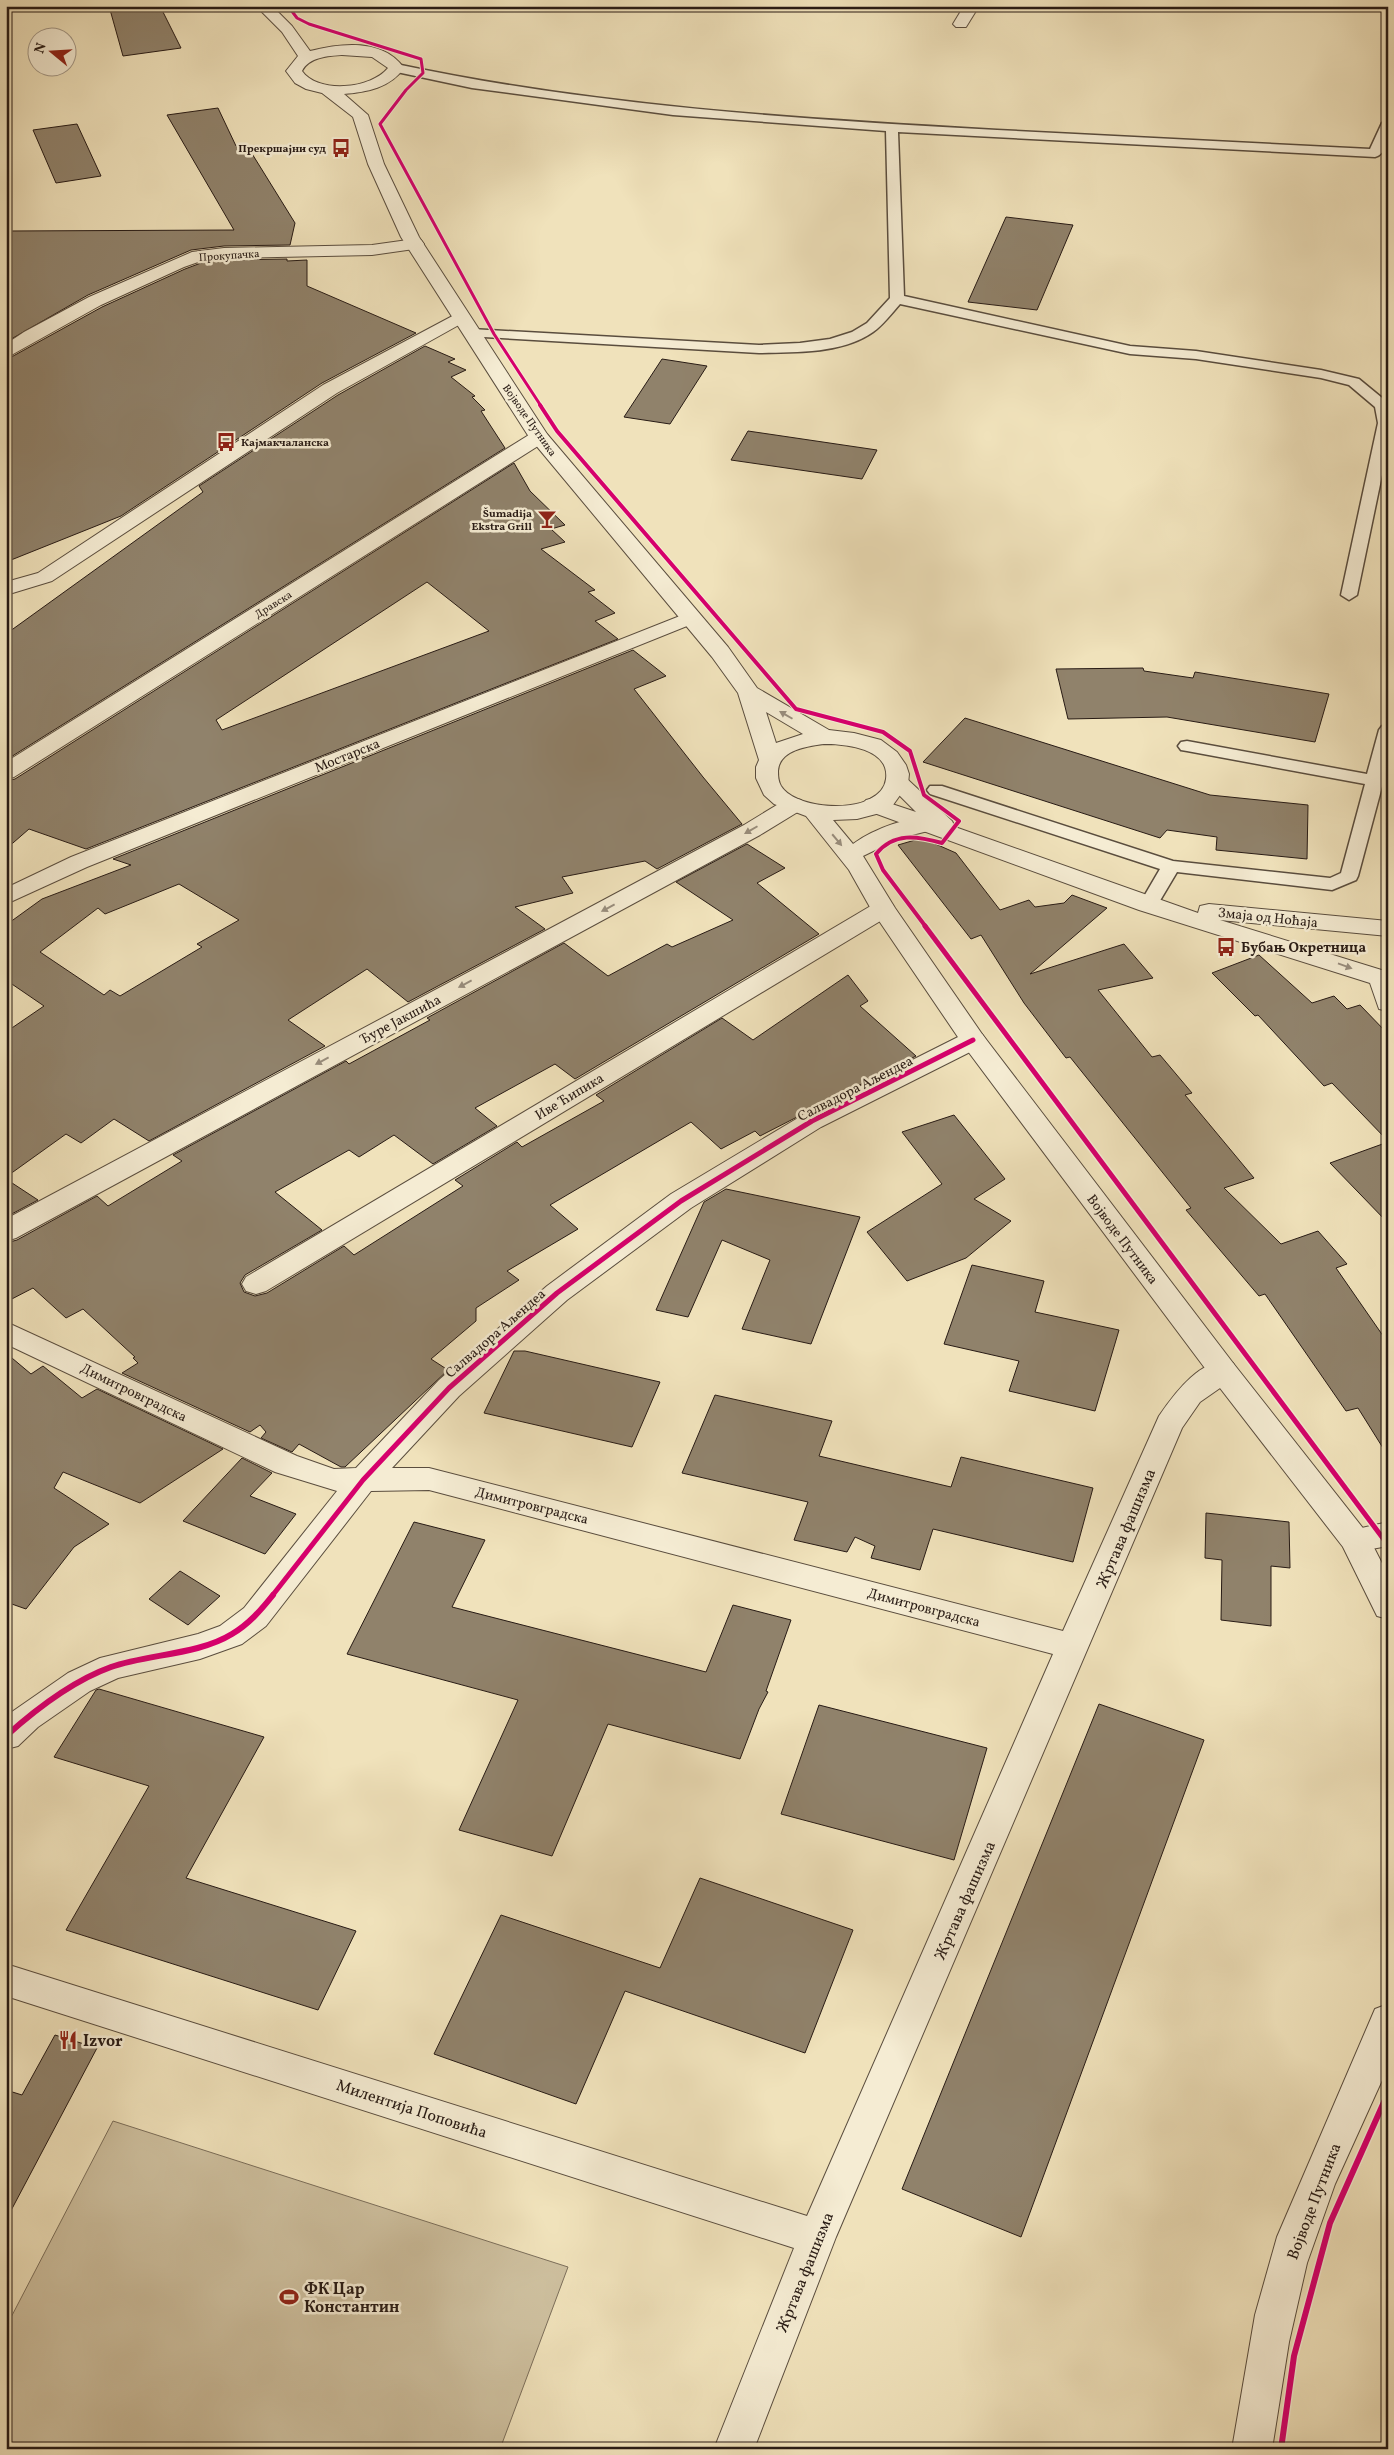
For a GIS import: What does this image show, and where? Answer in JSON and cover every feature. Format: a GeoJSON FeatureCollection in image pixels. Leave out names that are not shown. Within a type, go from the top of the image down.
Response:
{"type":"FeatureCollection","features":[{"type":"Feature","properties":{"kind":"street"},"geometry":{"type":"LineString","coordinates":[[263,6],[287,29],[307,58]]}},
{"type":"Feature","properties":{"kind":"street"},"geometry":{"type":"LineString","coordinates":[[961,24],[972,6]]}},
{"type":"Feature","properties":{"kind":"street"},"geometry":{"type":"LineString","coordinates":[[287,29],[344,50],[381,54],[392,61],[385,78],[360,115],[327,89]]}},
{"type":"Feature","properties":{"kind":"street"},"geometry":{"type":"LineString","coordinates":[[344,50],[307,58],[295,67],[295,76],[306,84],[327,89],[351,89],[385,78]]}},
{"type":"Feature","properties":{"kind":"street","name":"Војводе Путника"},"geometry":{"type":"LineString","coordinates":[[360,115],[376,164],[415,244],[465,325],[539,437],[720,652],[748,694],[770,759]]}},
{"type":"Feature","properties":{"kind":"street","name":"Прокупачка"},"geometry":{"type":"LineString","coordinates":[[6,354],[30,336],[95,301],[178,263],[198,256],[224,253],[372,250],[415,244]]}},
{"type":"Feature","properties":{"kind":"street"},"geometry":{"type":"LineString","coordinates":[[6,605],[45,577],[330,389],[465,325]]}},
{"type":"Feature","properties":{"kind":"street","name":"Дравска"},"geometry":{"type":"LineString","coordinates":[[6,772],[539,437]]}},
{"type":"Feature","properties":{"kind":"street"},"geometry":{"type":"LineString","coordinates":[[6,589],[45,577]]}},
{"type":"Feature","properties":{"kind":"street","name":"Мостарска"},"geometry":{"type":"LineString","coordinates":[[6,897],[80,862],[690,618]]}},
{"type":"Feature","properties":{"kind":"street","name":"Војводе Путника"},"geometry":{"type":"LineString","coordinates":[[748,694],[824,736]]}},
{"type":"Feature","properties":{"kind":"street","name":"Војводе Путника"},"geometry":{"type":"LineString","coordinates":[[898,782],[898,770],[891,759],[880,749],[844,737],[824,736],[802,740],[783,748],[770,759],[766,771],[768,784],[777,796],[804,808],[860,859],[883,909],[973,1040],[1223,1371],[1355,1540],[1388,1607]]}},
{"type":"Feature","properties":{"kind":"street"},"geometry":{"type":"LineString","coordinates":[[804,808],[828,813],[865,808],[887,798],[898,782]]}},
{"type":"Feature","properties":{"kind":"street","name":"Змаја од Ноћаја"},"geometry":{"type":"LineString","coordinates":[[898,782],[950,832]]}},
{"type":"Feature","properties":{"kind":"street","name":"Ђуре Јакшића"},"geometry":{"type":"LineString","coordinates":[[6,1231],[743,835],[804,808]]}},
{"type":"Feature","properties":{"kind":"street","name":"Војводе Путника"},"geometry":{"type":"LineString","coordinates":[[860,859],[865,808]]}},
{"type":"Feature","properties":{"kind":"street","name":"Змаја од Ноћаја"},"geometry":{"type":"LineString","coordinates":[[865,808],[928,824],[1148,905],[1384,970]]}},
{"type":"Feature","properties":{"kind":"street"},"geometry":{"type":"LineString","coordinates":[[860,859],[872,840],[889,833],[928,824]]}},
{"type":"Feature","properties":{"kind":"street","name":"Змаја од Ноћаја"},"geometry":{"type":"LineString","coordinates":[[1148,905],[1388,929]]}},
{"type":"Feature","properties":{"kind":"street","name":"Иве Ћипика"},"geometry":{"type":"LineString","coordinates":[[256,1284],[883,909]]}},
{"type":"Feature","properties":{"kind":"street"},"geometry":{"type":"LineString","coordinates":[[1384,970],[1388,1003]]}},
{"type":"Feature","properties":{"kind":"street","name":"Салвадора Аљендеа"},"geometry":{"type":"LineString","coordinates":[[6,1736],[53,1699],[80,1682],[111,1667],[200,1646],[231,1635],[254,1617],[363,1480],[449,1388],[557,1293],[681,1201],[812,1121],[973,1040]]}},
{"type":"Feature","properties":{"kind":"street","name":"Димитровградска"},"geometry":{"type":"LineString","coordinates":[[6,1332],[286,1464],[334,1480],[429,1479],[1074,1647]]}},
{"type":"Feature","properties":{"kind":"street","name":"Жртава фашизма"},"geometry":{"type":"LineString","coordinates":[[734,2449],[817,2237],[1169,1424],[1190,1394],[1223,1371]]}},
{"type":"Feature","properties":{"kind":"street"},"geometry":{"type":"LineString","coordinates":[[1355,1540],[1388,1534]]}},
{"type":"Feature","properties":{"kind":"street","name":"Милентија Поповића"},"geometry":{"type":"LineString","coordinates":[[6,1980],[817,2237]]}},
{"type":"Feature","properties":{"kind":"street","name":"Војводе Путника"},"geometry":{"type":"LineString","coordinates":[[1252,2449],[1274,2320],[1297,2236],[1388,2020]]}},
{"type":"Feature","properties":{"kind":"lane"},"geometry":{"type":"LineString","coordinates":[[385,78],[442,79],[673,111],[892,128],[1375,153],[1388,123]]}},
{"type":"Feature","properties":{"kind":"lane"},"geometry":{"type":"LineString","coordinates":[[465,325],[759,349],[804,347],[838,341],[867,330],[898,299],[892,128]]}},
{"type":"Feature","properties":{"kind":"lane"},"geometry":{"type":"LineString","coordinates":[[898,299],[1130,350],[1196,355],[1320,374],[1354,382],[1382,405],[1385,423],[1349,595]]}},
{"type":"Feature","properties":{"kind":"lane"},"geometry":{"type":"LineString","coordinates":[[936,790],[1171,866],[1332,884],[1349,876],[1388,730]]}},
{"type":"Feature","properties":{"kind":"lane"},"geometry":{"type":"LineString","coordinates":[[1187,746],[1374,780]]}},
{"type":"Feature","properties":{"kind":"lane"},"geometry":{"type":"LineString","coordinates":[[1148,905],[1171,866]]}},
{"type":"Feature","properties":{"kind":"shaded area","name":"ФК Цар Константин"},"geometry":{"type":"Polygon","coordinates":[[[113,2121],[568,2267],[500,2449],[6,2449],[6,2327],[113,2121]]]}},
{"type":"Feature","properties":{"kind":"building"},"geometry":{"type":"Polygon","coordinates":[[[109,6],[160,6],[181,48],[123,56],[109,6]]]}},
{"type":"Feature","properties":{"kind":"building"},"geometry":{"type":"Polygon","coordinates":[[[218,108],[236,146],[246,144],[295,223],[290,245],[224,246],[191,250],[88,295],[6,342],[6,231],[234,230],[167,115],[218,108]]]}},
{"type":"Feature","properties":{"kind":"building"},"geometry":{"type":"Polygon","coordinates":[[[77,124],[101,176],[56,183],[33,130],[77,124]]]}},
{"type":"Feature","properties":{"kind":"building"},"geometry":{"type":"Polygon","coordinates":[[[1006,217],[1073,225],[1037,310],[968,302],[1006,217]]]}},
{"type":"Feature","properties":{"kind":"building"},"geometry":{"type":"Polygon","coordinates":[[[287,259],[287,261],[307,260],[307,286],[416,333],[322,383],[121,516],[6,562],[6,360],[102,307],[201,263],[224,260],[287,259]]]}},
{"type":"Feature","properties":{"kind":"building"},"geometry":{"type":"Polygon","coordinates":[[[425,346],[455,359],[448,362],[466,370],[451,377],[475,396],[472,397],[485,410],[481,411],[505,448],[6,760],[6,634],[203,492],[199,486],[338,395],[425,346]]]}},
{"type":"Feature","properties":{"kind":"building"},"geometry":{"type":"Polygon","coordinates":[[[662,359],[707,366],[670,424],[624,417],[662,359]]]}},
{"type":"Feature","properties":{"kind":"building"},"geometry":{"type":"Polygon","coordinates":[[[748,431],[877,450],[862,479],[731,460],[748,431]]]}},
{"type":"Feature","properties":{"kind":"building"},"geometry":{"type":"Polygon","coordinates":[[[514,463],[530,491],[565,525],[551,529],[565,542],[541,549],[595,590],[588,592],[615,613],[595,621],[618,639],[86,849],[29,829],[6,849],[6,781],[15,779],[514,463]],[[427,582],[216,720],[222,730],[489,631],[427,582]]]}},
{"type":"Feature","properties":{"kind":"building"},"geometry":{"type":"Polygon","coordinates":[[[633,650],[666,676],[634,689],[742,824],[657,869],[645,861],[562,877],[573,893],[515,907],[545,929],[408,1002],[367,969],[288,1020],[325,1046],[149,1141],[114,1119],[81,1143],[66,1134],[6,1177],[6,1032],[44,1006],[6,980],[6,925],[42,899],[131,865],[113,859],[633,650]],[[179,884],[105,914],[98,908],[40,952],[104,995],[110,990],[120,996],[202,947],[197,944],[239,920],[179,884]]]}},
{"type":"Feature","properties":{"kind":"building"},"geometry":{"type":"Polygon","coordinates":[[[1143,668],[1144,671],[1193,678],[1195,672],[1329,694],[1315,742],[1167,717],[1068,719],[1056,669],[1143,668]]]}},
{"type":"Feature","properties":{"kind":"building"},"geometry":{"type":"Polygon","coordinates":[[[965,718],[1210,795],[1308,805],[1307,859],[1216,850],[1217,837],[1167,830],[1160,838],[923,762],[965,718]]]}},
{"type":"Feature","properties":{"kind":"building"},"geometry":{"type":"Polygon","coordinates":[[[922,838],[956,853],[1000,910],[1029,900],[1035,907],[1064,903],[1072,895],[1107,908],[1030,974],[1124,944],[1153,978],[1098,990],[1152,1057],[1160,1055],[1192,1093],[1185,1095],[1254,1178],[1224,1188],[1281,1244],[1318,1231],[1347,1264],[1336,1268],[1388,1343],[1388,1456],[1358,1408],[1346,1411],[1265,1294],[1259,1296],[1186,1210],[1191,1208],[1070,1057],[1066,1058],[1024,1003],[981,935],[971,939],[898,845],[922,838]]]}},
{"type":"Feature","properties":{"kind":"building"},"geometry":{"type":"Polygon","coordinates":[[[747,844],[785,868],[757,883],[819,934],[575,1079],[555,1064],[475,1108],[497,1126],[433,1164],[394,1135],[359,1157],[349,1150],[275,1192],[322,1230],[245,1275],[240,1283],[244,1292],[255,1296],[267,1293],[344,1246],[354,1255],[463,1186],[455,1180],[517,1142],[522,1147],[604,1101],[596,1095],[722,1018],[753,1040],[848,975],[868,1001],[860,1006],[916,1056],[760,1136],[755,1131],[721,1149],[691,1122],[550,1205],[578,1229],[507,1271],[519,1280],[476,1308],[476,1321],[431,1359],[448,1370],[345,1467],[341,1467],[299,1444],[292,1452],[261,1438],[266,1432],[260,1425],[250,1432],[122,1373],[138,1363],[133,1358],[135,1357],[83,1309],[66,1318],[33,1288],[6,1302],[6,1243],[17,1240],[97,1196],[108,1206],[182,1161],[173,1155],[346,1061],[349,1064],[430,1020],[427,1018],[564,943],[608,976],[667,944],[672,947],[733,920],[676,882],[747,844]]]}},
{"type":"Feature","properties":{"kind":"building"},"geometry":{"type":"Polygon","coordinates":[[[1259,955],[1312,1003],[1334,996],[1347,1009],[1360,1005],[1388,1034],[1388,1141],[1332,1083],[1324,1086],[1258,1015],[1255,1016],[1212,973],[1259,955]]]}},
{"type":"Feature","properties":{"kind":"building"},"geometry":{"type":"Polygon","coordinates":[[[954,1115],[1005,1179],[974,1199],[1011,1221],[966,1258],[907,1281],[867,1232],[942,1184],[902,1132],[954,1115]]]}},
{"type":"Feature","properties":{"kind":"building"},"geometry":{"type":"Polygon","coordinates":[[[1388,1142],[1388,1223],[1330,1163],[1388,1142]]]}},
{"type":"Feature","properties":{"kind":"building"},"geometry":{"type":"Polygon","coordinates":[[[6,1179],[38,1200],[6,1217],[6,1179]]]}},
{"type":"Feature","properties":{"kind":"building"},"geometry":{"type":"Polygon","coordinates":[[[726,1189],[860,1217],[811,1344],[742,1329],[770,1260],[722,1240],[688,1317],[656,1310],[704,1202],[726,1189]]]}},
{"type":"Feature","properties":{"kind":"building"},"geometry":{"type":"Polygon","coordinates":[[[972,1265],[1044,1281],[1035,1312],[1119,1330],[1095,1411],[1009,1391],[1019,1361],[944,1344],[972,1265]]]}},
{"type":"Feature","properties":{"kind":"building"},"geometry":{"type":"Polygon","coordinates":[[[514,1351],[525,1351],[660,1382],[632,1447],[484,1413],[514,1351]]]}},
{"type":"Feature","properties":{"kind":"building"},"geometry":{"type":"Polygon","coordinates":[[[6,1353],[31,1374],[43,1366],[82,1398],[97,1389],[223,1449],[140,1503],[63,1472],[54,1488],[109,1524],[74,1547],[26,1609],[6,1602],[6,1353]]]}},
{"type":"Feature","properties":{"kind":"building"},"geometry":{"type":"Polygon","coordinates":[[[715,1395],[832,1421],[819,1456],[951,1487],[961,1457],[1093,1488],[1073,1562],[933,1529],[920,1570],[871,1558],[875,1546],[855,1537],[847,1552],[794,1540],[808,1502],[682,1473],[715,1395]]]}},
{"type":"Feature","properties":{"kind":"building"},"geometry":{"type":"Polygon","coordinates":[[[242,1458],[272,1473],[250,1496],[296,1514],[265,1554],[183,1521],[242,1458]]]}},
{"type":"Feature","properties":{"kind":"building"},"geometry":{"type":"Polygon","coordinates":[[[1206,1513],[1289,1522],[1290,1568],[1271,1566],[1271,1626],[1221,1620],[1222,1560],[1205,1558],[1206,1513]]]}},
{"type":"Feature","properties":{"kind":"building"},"geometry":{"type":"Polygon","coordinates":[[[414,1522],[485,1540],[452,1607],[706,1672],[733,1605],[791,1620],[766,1691],[768,1692],[759,1709],[740,1759],[608,1724],[552,1856],[459,1830],[518,1700],[347,1654],[414,1522]]]}},
{"type":"Feature","properties":{"kind":"building"},"geometry":{"type":"Polygon","coordinates":[[[180,1571],[220,1596],[188,1625],[149,1599],[180,1571]]]}},
{"type":"Feature","properties":{"kind":"building"},"geometry":{"type":"Polygon","coordinates":[[[99,1689],[264,1737],[186,1878],[356,1931],[318,2010],[66,1930],[149,1786],[54,1757],[96,1690],[99,1689]]]}},
{"type":"Feature","properties":{"kind":"building"},"geometry":{"type":"Polygon","coordinates":[[[1099,1704],[1204,1740],[1021,2237],[902,2189],[1099,1704]]]}},
{"type":"Feature","properties":{"kind":"building"},"geometry":{"type":"Polygon","coordinates":[[[819,1705],[987,1748],[954,1860],[781,1814],[819,1705]]]}},
{"type":"Feature","properties":{"kind":"building"},"geometry":{"type":"Polygon","coordinates":[[[700,1878],[853,1930],[805,2053],[625,1991],[576,2104],[434,2054],[501,1915],[660,1968],[700,1878]]]}},
{"type":"Feature","properties":{"kind":"building"},"geometry":{"type":"Polygon","coordinates":[[[55,2035],[97,2048],[6,2220],[6,2090],[22,2095],[55,2035]]]}},
{"type":"Feature","properties":{"kind":"cycle path"},"geometry":{"type":"LineString","coordinates":[[288,6],[297,18],[309,24],[421,59],[423,73],[406,90],[380,124],[494,334],[557,431],[796,709],[883,732],[910,751],[924,795],[959,821],[942,843],[923,838],[906,837],[897,838],[882,846],[876,854],[883,870],[1388,1545]]}},
{"type":"Feature","properties":{"kind":"cycle path"},"geometry":{"type":"LineString","coordinates":[[6,1736],[26,1718],[53,1699],[79,1682],[111,1667],[200,1646],[231,1635],[255,1617],[363,1480],[449,1388],[557,1293],[681,1201],[812,1121],[973,1040]]}},
{"type":"Feature","properties":{"kind":"cycle path"},"geometry":{"type":"LineString","coordinates":[[1281,2449],[1294,2356],[1330,2223],[1388,2093]]}},
{"type":"Feature","properties":{"kind":"place","name":"Прекршајни суд"},"geometry":{"type":"Point","coordinates":[341,148]}},
{"type":"Feature","properties":{"kind":"place","name":"Кајмакчаланска"},"geometry":{"type":"Point","coordinates":[226,442]}},
{"type":"Feature","properties":{"kind":"place","name":"Šumadija Ekstra Grill"},"geometry":{"type":"Point","coordinates":[547,519]}},
{"type":"Feature","properties":{"kind":"place","name":"Бубањ Окретница"},"geometry":{"type":"Point","coordinates":[1226,947]}},
{"type":"Feature","properties":{"kind":"place","name":"Izvor"},"geometry":{"type":"Point","coordinates":[68,2040]}},
{"type":"Feature","properties":{"kind":"place","name":"ФК Цар Константин"},"geometry":{"type":"Point","coordinates":[289,2297]}}]}
